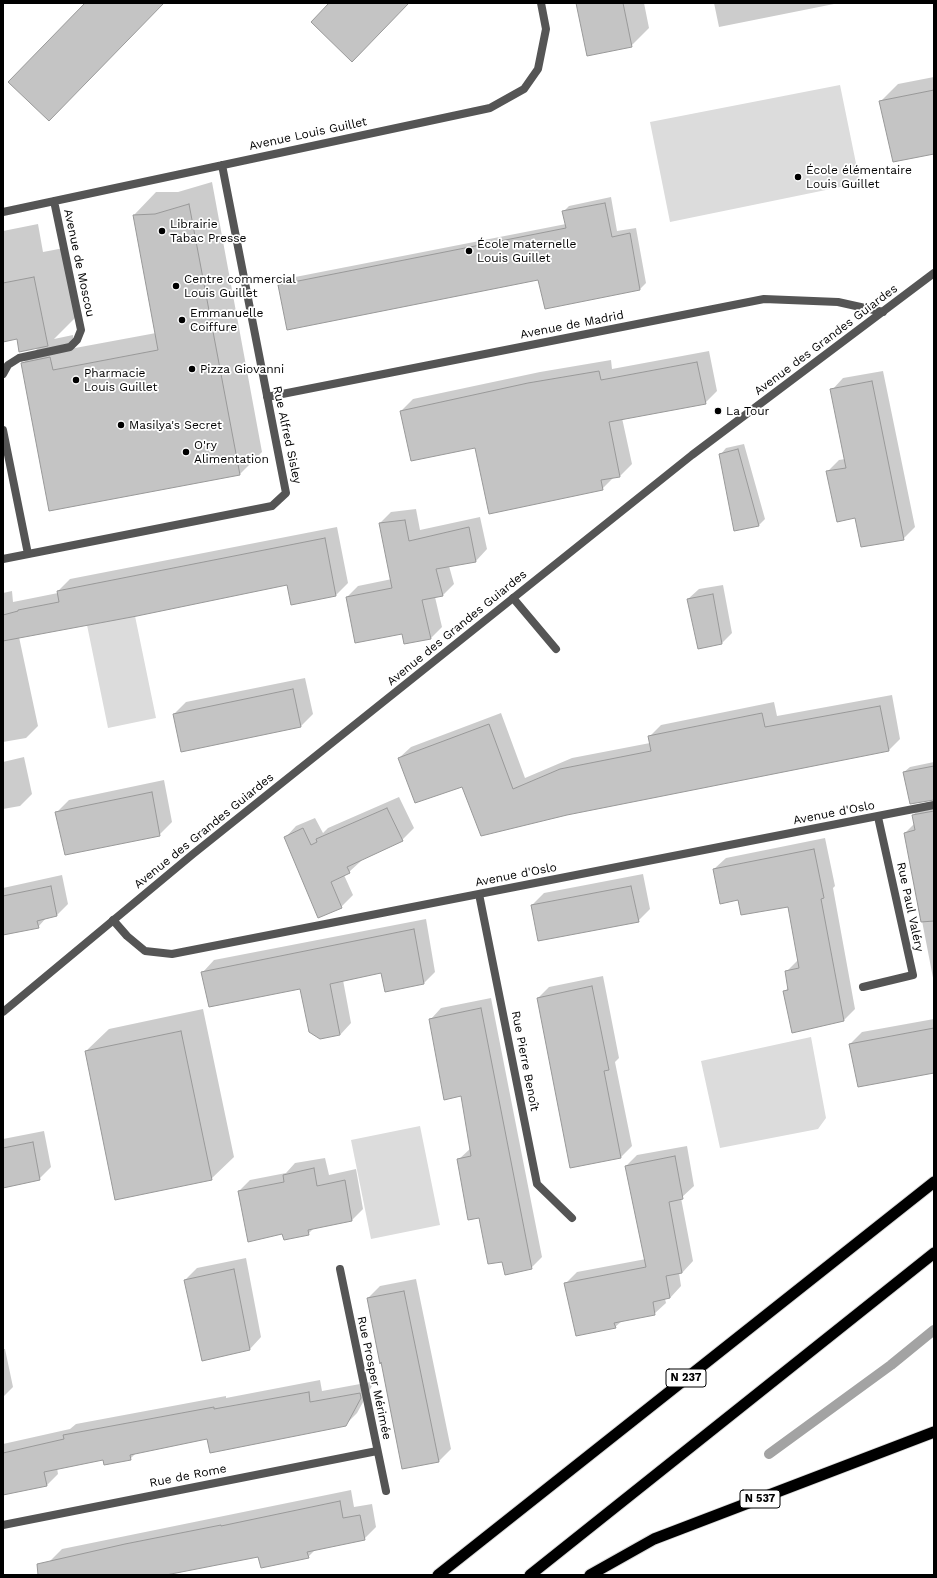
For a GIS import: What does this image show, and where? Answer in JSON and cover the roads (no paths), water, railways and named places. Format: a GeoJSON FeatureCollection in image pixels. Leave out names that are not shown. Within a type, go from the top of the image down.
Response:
{"type":"FeatureCollection","features":[{"type":"Feature","properties":{"kind":"highway","name":"N 237"},"geometry":{"type":"LineString","coordinates":[[438,1575],[934,1182]]}},
{"type":"Feature","properties":{"kind":"highway"},"geometry":{"type":"LineString","coordinates":[[530,1575],[934,1253]]}},
{"type":"Feature","properties":{"kind":"highway","name":"N 537"},"geometry":{"type":"LineString","coordinates":[[590,1575],[654,1539],[934,1432]]}},
{"type":"Feature","properties":{"kind":"street","name":"Avenue Louis Guillet"},"geometry":{"type":"LineString","coordinates":[[3,212],[490,108],[524,90],[538,69],[546,29],[541,3]]}},
{"type":"Feature","properties":{"kind":"street","name":"Rue Alfred Sisley"},"geometry":{"type":"LineString","coordinates":[[3,559],[272,506],[286,493],[266,397],[222,165]]}},
{"type":"Feature","properties":{"kind":"street","name":"Avenue de Moscou"},"geometry":{"type":"LineString","coordinates":[[3,374],[8,364],[19,358],[70,347],[77,340],[81,330],[54,201]]}},
{"type":"Feature","properties":{"kind":"street","name":"Avenue des Grandes Guiardes"},"geometry":{"type":"LineString","coordinates":[[3,1012],[193,854],[698,451],[934,273]]}},
{"type":"Feature","properties":{"kind":"street","name":"Avenue de Madrid"},"geometry":{"type":"LineString","coordinates":[[266,397],[764,299],[838,302],[883,312]]}},
{"type":"Feature","properties":{"kind":"street"},"geometry":{"type":"LineString","coordinates":[[3,430],[28,554]]}},
{"type":"Feature","properties":{"kind":"street"},"geometry":{"type":"LineString","coordinates":[[513,598],[556,649]]}},
{"type":"Feature","properties":{"kind":"street","name":"Avenue d'Oslo"},"geometry":{"type":"LineString","coordinates":[[113,920],[127,936],[145,951],[172,954],[934,805]]}},
{"type":"Feature","properties":{"kind":"street","name":"Rue Paul Valéry"},"geometry":{"type":"LineString","coordinates":[[863,987],[913,975],[878,817]]}},
{"type":"Feature","properties":{"kind":"street","name":"Rue Pierre Benoît"},"geometry":{"type":"LineString","coordinates":[[478,894],[537,1184],[572,1218]]}},
{"type":"Feature","properties":{"kind":"street","name":"Rue Prosper Mérimée"},"geometry":{"type":"LineString","coordinates":[[340,1269],[386,1491]]}},
{"type":"Feature","properties":{"kind":"street","name":"Rue de Rome"},"geometry":{"type":"LineString","coordinates":[[3,1525],[377,1451]]}},
{"type":"Feature","properties":{"kind":"waterway"},"geometry":{"type":"LineString","coordinates":[[769,1454],[891,1365],[934,1330]]}},
{"type":"Feature","properties":{"kind":"place","name":"École élémentaire Louis Guillet"},"geometry":{"type":"Point","coordinates":[798,177]}},
{"type":"Feature","properties":{"kind":"place","name":"Librairie Tabac Presse"},"geometry":{"type":"Point","coordinates":[162,231]}},
{"type":"Feature","properties":{"kind":"place","name":"École maternelle Louis Guillet"},"geometry":{"type":"Point","coordinates":[469,251]}},
{"type":"Feature","properties":{"kind":"place","name":"Centre commercial Louis Guillet"},"geometry":{"type":"Point","coordinates":[176,286]}},
{"type":"Feature","properties":{"kind":"place","name":"Emmanuelle Coiffure"},"geometry":{"type":"Point","coordinates":[182,320]}},
{"type":"Feature","properties":{"kind":"place","name":"Pizza Giovanni"},"geometry":{"type":"Point","coordinates":[192,369]}},
{"type":"Feature","properties":{"kind":"place","name":"Pharmacie Louis Guillet"},"geometry":{"type":"Point","coordinates":[76,380]}},
{"type":"Feature","properties":{"kind":"place","name":"La Tour"},"geometry":{"type":"Point","coordinates":[718,411]}},
{"type":"Feature","properties":{"kind":"place","name":"Masilya's Secret"},"geometry":{"type":"Point","coordinates":[121,425]}},
{"type":"Feature","properties":{"kind":"place","name":"O'ry Alimentation"},"geometry":{"type":"Point","coordinates":[186,452]}}]}
